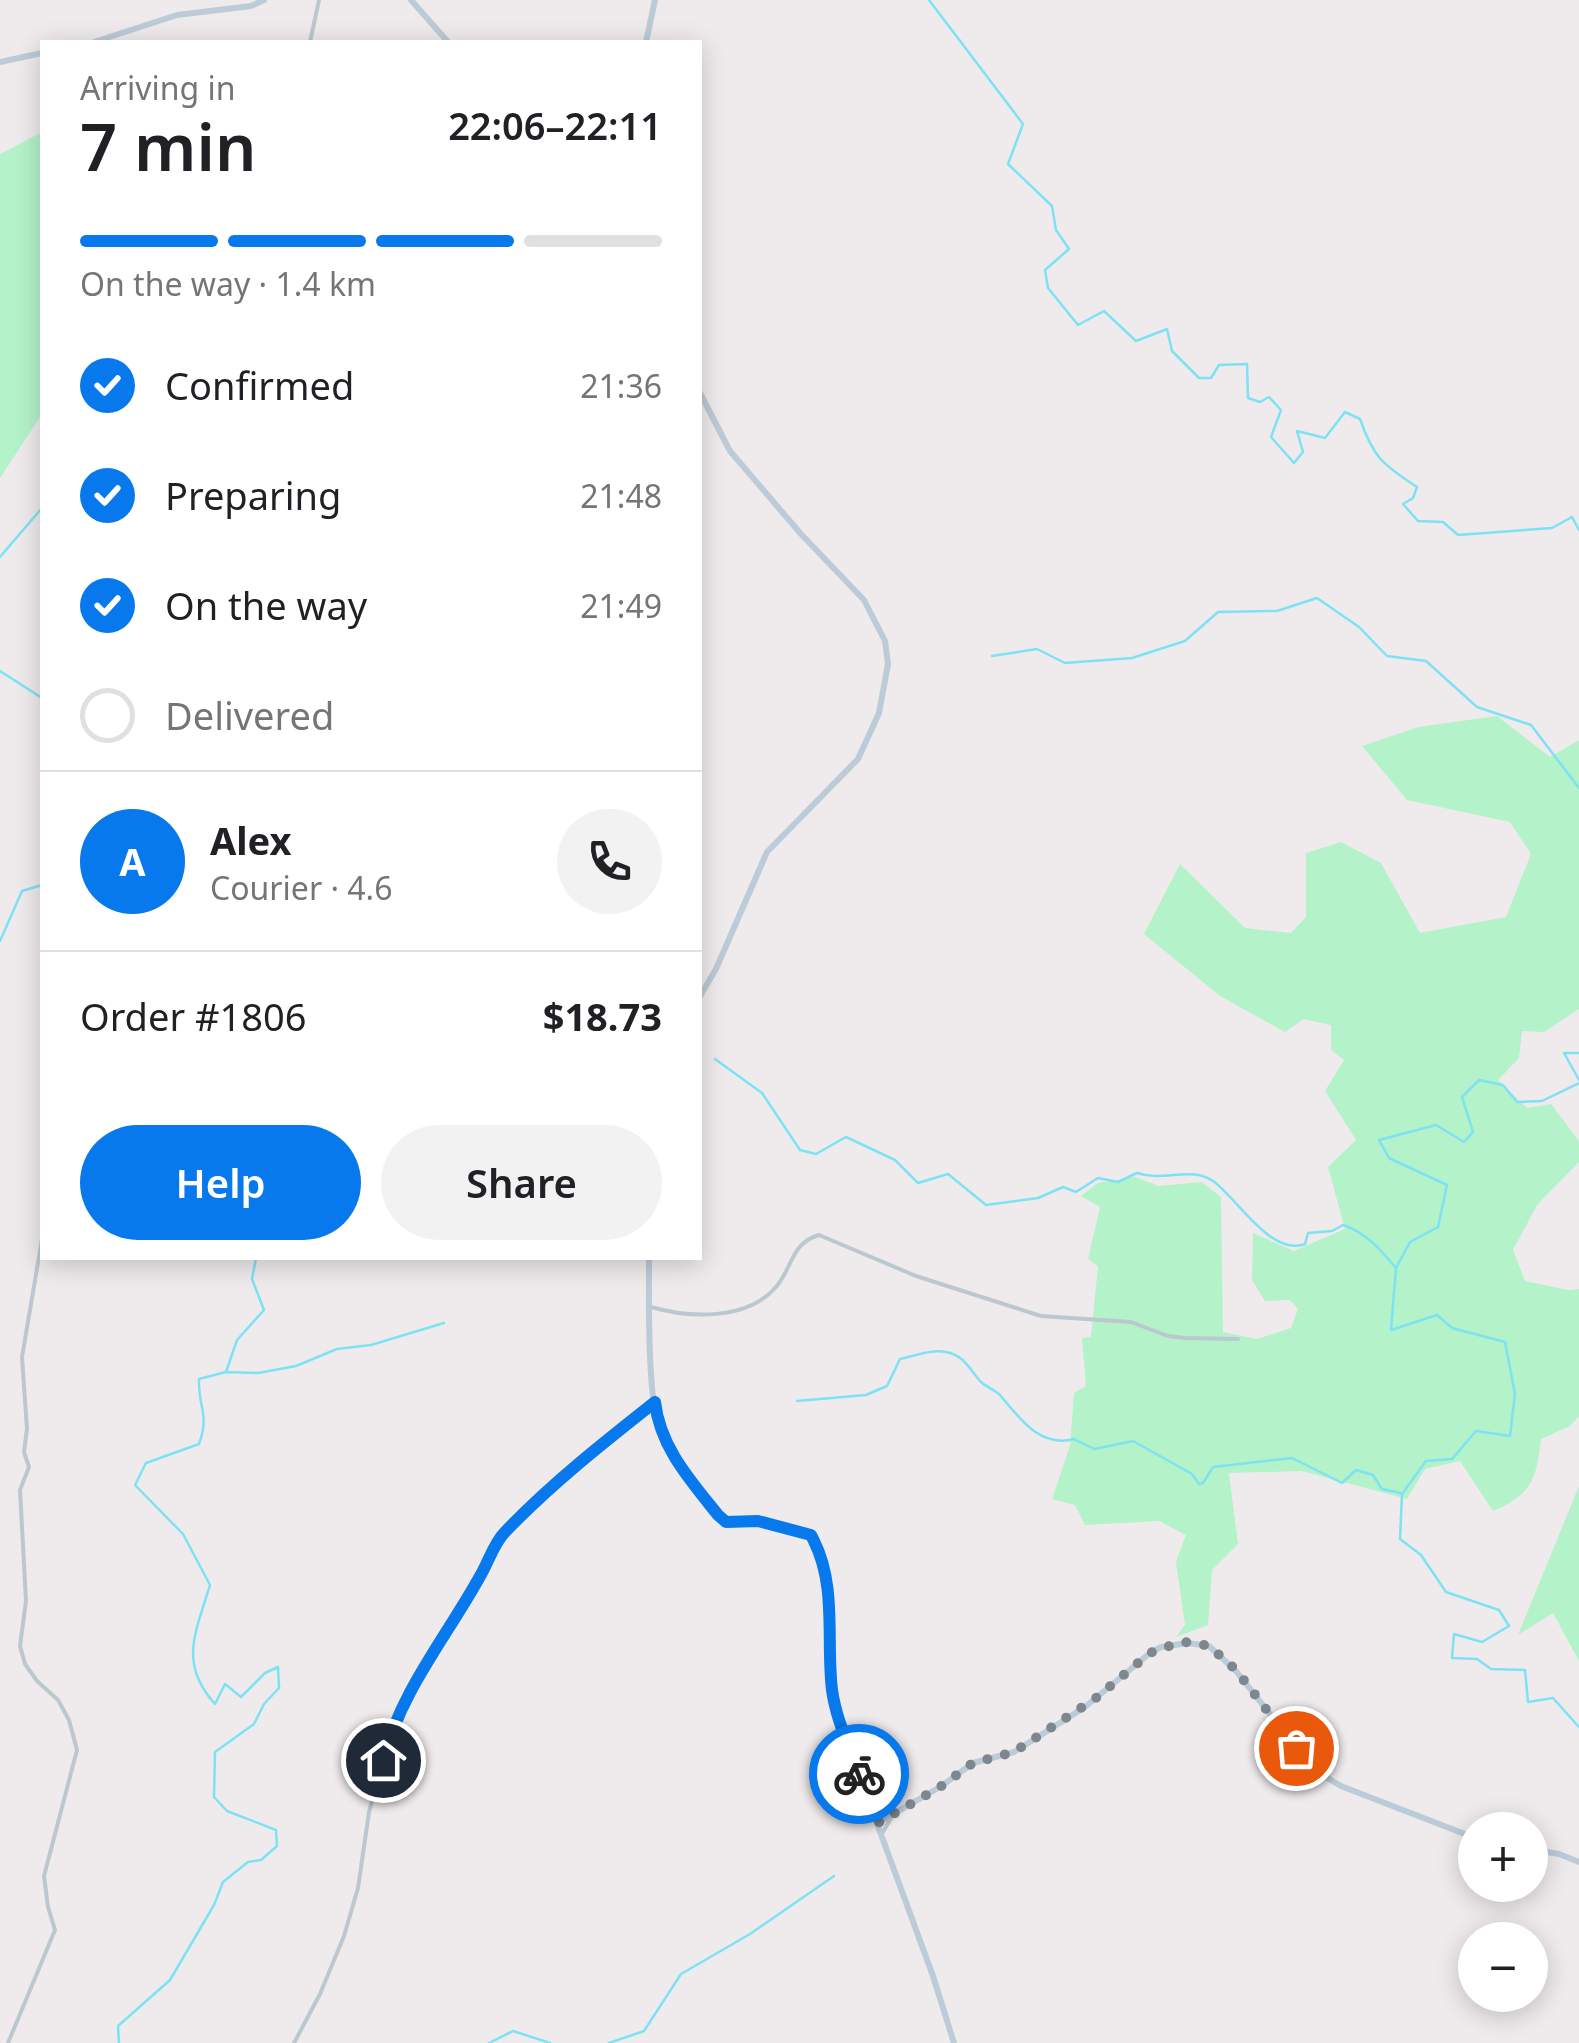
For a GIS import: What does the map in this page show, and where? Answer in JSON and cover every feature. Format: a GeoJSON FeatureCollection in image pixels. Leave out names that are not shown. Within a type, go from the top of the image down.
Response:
{"type":"FeatureCollection","features":[{"type":"Feature","properties":{"kind":"street"},"geometry":{"type":"LineString","coordinates":[[100,40],[178,15],[251,6],[264,0]]}},
{"type":"Feature","properties":{"kind":"street"},"geometry":{"type":"LineString","coordinates":[[310,40],[319,0]]}},
{"type":"Feature","properties":{"kind":"street"},"geometry":{"type":"LineString","coordinates":[[410,0],[446,40]]}},
{"type":"Feature","properties":{"kind":"street"},"geometry":{"type":"LineString","coordinates":[[646,40],[656,0]]}},
{"type":"Feature","properties":{"kind":"street"},"geometry":{"type":"LineString","coordinates":[[0,62],[40,53]]}},
{"type":"Feature","properties":{"kind":"street"},"geometry":{"type":"LineString","coordinates":[[702,397],[730,450],[801,534],[864,600],[885,641],[888,664],[879,713],[858,759],[767,852],[702,993]]}},
{"type":"Feature","properties":{"kind":"street"},"geometry":{"type":"LineString","coordinates":[[651,1307],[708,1315],[746,1306],[778,1285],[802,1241],[819,1235],[916,1276],[1041,1316],[1131,1322],[1185,1338],[1238,1339]]}},
{"type":"Feature","properties":{"kind":"street"},"geometry":{"type":"LineString","coordinates":[[8,2043],[54,1934],[44,1876],[77,1750],[64,1710],[26,1664],[20,1643],[26,1602],[20,1490],[28,1467],[24,1452],[27,1429],[22,1357],[40,1251]]}},
{"type":"Feature","properties":{"kind":"street"},"geometry":{"type":"LineString","coordinates":[[649,1260],[655,1402],[666,1446],[726,1522],[775,1524],[811,1535],[814,1541],[828,1587],[832,1691],[838,1716],[954,2043]]}},
{"type":"Feature","properties":{"kind":"street"},"geometry":{"type":"LineString","coordinates":[[294,2043],[344,1936],[358,1888],[369,1812],[388,1738],[416,1678],[479,1580],[503,1533],[579,1461],[655,1402]]}},
{"type":"Feature","properties":{"kind":"street"},"geometry":{"type":"LineString","coordinates":[[878,1823],[973,1763],[1014,1752],[1085,1707],[1160,1647],[1188,1642],[1209,1646],[1236,1670],[1314,1770],[1340,1786],[1458,1831]]}},
{"type":"Feature","properties":{"kind":"street"},"geometry":{"type":"LineString","coordinates":[[882,1837],[893,1814]]}},
{"type":"Feature","properties":{"kind":"street"},"geometry":{"type":"LineString","coordinates":[[1548,1852],[1579,1862]]}},
{"type":"Feature","properties":{"kind":"green space"},"geometry":{"type":"Polygon","coordinates":[[[40,133],[40,417],[0,478],[0,154],[40,133]]]}},
{"type":"Feature","properties":{"kind":"green space"},"geometry":{"type":"Polygon","coordinates":[[[1497,716],[1550,757],[1579,740],[1579,1009],[1544,1032],[1522,1031],[1519,1058],[1498,1080],[1527,1108],[1551,1104],[1579,1141],[1579,1162],[1537,1205],[1513,1250],[1525,1281],[1579,1289],[1579,1416],[1570,1426],[1541,1439],[1530,1484],[1517,1498],[1493,1511],[1460,1461],[1425,1469],[1407,1499],[1302,1471],[1229,1473],[1238,1544],[1212,1570],[1208,1625],[1176,1637],[1185,1625],[1176,1562],[1186,1535],[1159,1521],[1085,1525],[1075,1505],[1052,1499],[1070,1445],[1074,1393],[1086,1386],[1082,1338],[1091,1337],[1098,1266],[1088,1259],[1100,1207],[1081,1196],[1098,1183],[1135,1177],[1159,1186],[1202,1182],[1221,1197],[1223,1332],[1257,1339],[1291,1328],[1298,1309],[1290,1300],[1265,1301],[1252,1280],[1253,1233],[1294,1251],[1345,1229],[1328,1167],[1356,1140],[1325,1091],[1344,1060],[1331,1050],[1331,1025],[1304,1019],[1285,1032],[1220,996],[1144,934],[1180,864],[1245,928],[1291,933],[1306,917],[1306,853],[1341,842],[1381,863],[1420,933],[1506,917],[1531,854],[1510,822],[1407,800],[1362,746],[1418,727],[1497,716]]]}},
{"type":"Feature","properties":{"kind":"green space"},"geometry":{"type":"Polygon","coordinates":[[[1579,1486],[1579,1661],[1553,1613],[1518,1635],[1579,1486]]]}},
{"type":"Feature","properties":{"kind":"waterway"},"geometry":{"type":"LineString","coordinates":[[929,0],[1023,124],[1008,164],[1052,206],[1056,230],[1069,249],[1045,270],[1048,288],[1078,325],[1104,311],[1136,341],[1167,329],[1172,351],[1199,378],[1211,378],[1219,365],[1247,364],[1248,398],[1260,402],[1269,397],[1281,410],[1271,437],[1294,463],[1303,452],[1297,431],[1325,438],[1345,412],[1360,419],[1381,459],[1417,487],[1413,498],[1403,504],[1418,521],[1443,522],[1458,535],[1552,528],[1572,517],[1579,530]]}},
{"type":"Feature","properties":{"kind":"waterway"},"geometry":{"type":"LineString","coordinates":[[0,557],[40,510]]}},
{"type":"Feature","properties":{"kind":"waterway"},"geometry":{"type":"LineString","coordinates":[[992,656],[1037,649],[1065,663],[1132,658],[1185,641],[1218,612],[1277,611],[1317,598],[1359,627],[1387,656],[1426,661],[1477,707],[1531,725],[1579,788]]}},
{"type":"Feature","properties":{"kind":"waterway"},"geometry":{"type":"LineString","coordinates":[[0,671],[40,697]]}},
{"type":"Feature","properties":{"kind":"waterway"},"geometry":{"type":"LineString","coordinates":[[0,941],[22,891],[40,886]]}},
{"type":"Feature","properties":{"kind":"waterway"},"geometry":{"type":"LineString","coordinates":[[1579,1053],[1564,1053],[1579,1080]]}},
{"type":"Feature","properties":{"kind":"waterway"},"geometry":{"type":"LineString","coordinates":[[715,1059],[762,1093],[800,1150],[816,1154],[846,1137],[895,1160],[918,1183],[948,1174],[986,1205],[1038,1198],[1063,1187],[1076,1192],[1098,1178],[1118,1182],[1137,1173],[1196,1175],[1213,1181],[1280,1242],[1292,1246],[1305,1244],[1308,1233],[1332,1231],[1343,1225],[1365,1237],[1395,1267]]}},
{"type":"Feature","properties":{"kind":"waterway"},"geometry":{"type":"LineString","coordinates":[[1579,1083],[1542,1101],[1517,1102],[1503,1085],[1479,1080],[1462,1097],[1473,1132],[1464,1142],[1436,1125],[1379,1140],[1389,1158],[1447,1185],[1438,1227],[1410,1242],[1396,1268],[1391,1330],[1437,1315],[1452,1328],[1505,1342],[1515,1394],[1510,1436],[1476,1431],[1452,1459],[1426,1461],[1402,1494],[1400,1539],[1421,1555],[1446,1592],[1499,1610],[1509,1626],[1482,1642],[1454,1634],[1452,1658],[1477,1659],[1491,1669],[1525,1670],[1528,1702],[1553,1698],[1579,1727]]}},
{"type":"Feature","properties":{"kind":"waterway"},"geometry":{"type":"LineString","coordinates":[[119,2043],[118,2026],[170,1980],[214,1905],[223,1882],[277,1846],[276,1830],[227,1811],[214,1797],[215,1752],[254,1724],[264,1704],[279,1688],[278,1667],[265,1673],[241,1697],[225,1684],[215,1704],[193,1661],[196,1632],[210,1585],[183,1534],[135,1485],[146,1463],[199,1444],[204,1418],[199,1379],[226,1372],[237,1340],[264,1310],[252,1279],[256,1260]]}},
{"type":"Feature","properties":{"kind":"waterway"},"geometry":{"type":"LineString","coordinates":[[226,1372],[258,1373],[296,1366],[337,1349],[371,1345],[444,1323]]}},
{"type":"Feature","properties":{"kind":"waterway"},"geometry":{"type":"LineString","coordinates":[[797,1401],[866,1395],[887,1386],[900,1359],[946,1352],[962,1360],[1032,1429],[1051,1439],[1074,1439],[1094,1449],[1133,1441],[1192,1474],[1199,1484],[1213,1467],[1292,1458],[1342,1483],[1356,1470],[1373,1475],[1382,1489],[1401,1493]]}},
{"type":"Feature","properties":{"kind":"waterway"},"geometry":{"type":"LineString","coordinates":[[609,2043],[644,2031],[681,1974],[750,1934],[834,1876]]}},
{"type":"Feature","properties":{"kind":"waterway"},"geometry":{"type":"LineString","coordinates":[[489,2043],[513,2031],[550,2043]]}},
{"type":"Feature","properties":{"kind":"way so far"},"geometry":{"type":"LineString","coordinates":[[859,1774],[878,1823],[973,1763],[1014,1752],[1085,1707],[1160,1647],[1188,1642],[1209,1646],[1236,1670],[1296,1748]]}},
{"type":"Feature","properties":{"kind":"route"},"geometry":{"type":"LineString","coordinates":[[383,1760],[388,1738],[416,1678],[479,1580],[503,1533],[579,1461],[655,1402],[666,1446],[726,1522],[758,1521],[811,1535],[820,1552],[828,1587],[832,1691],[859,1774]]}}]}
